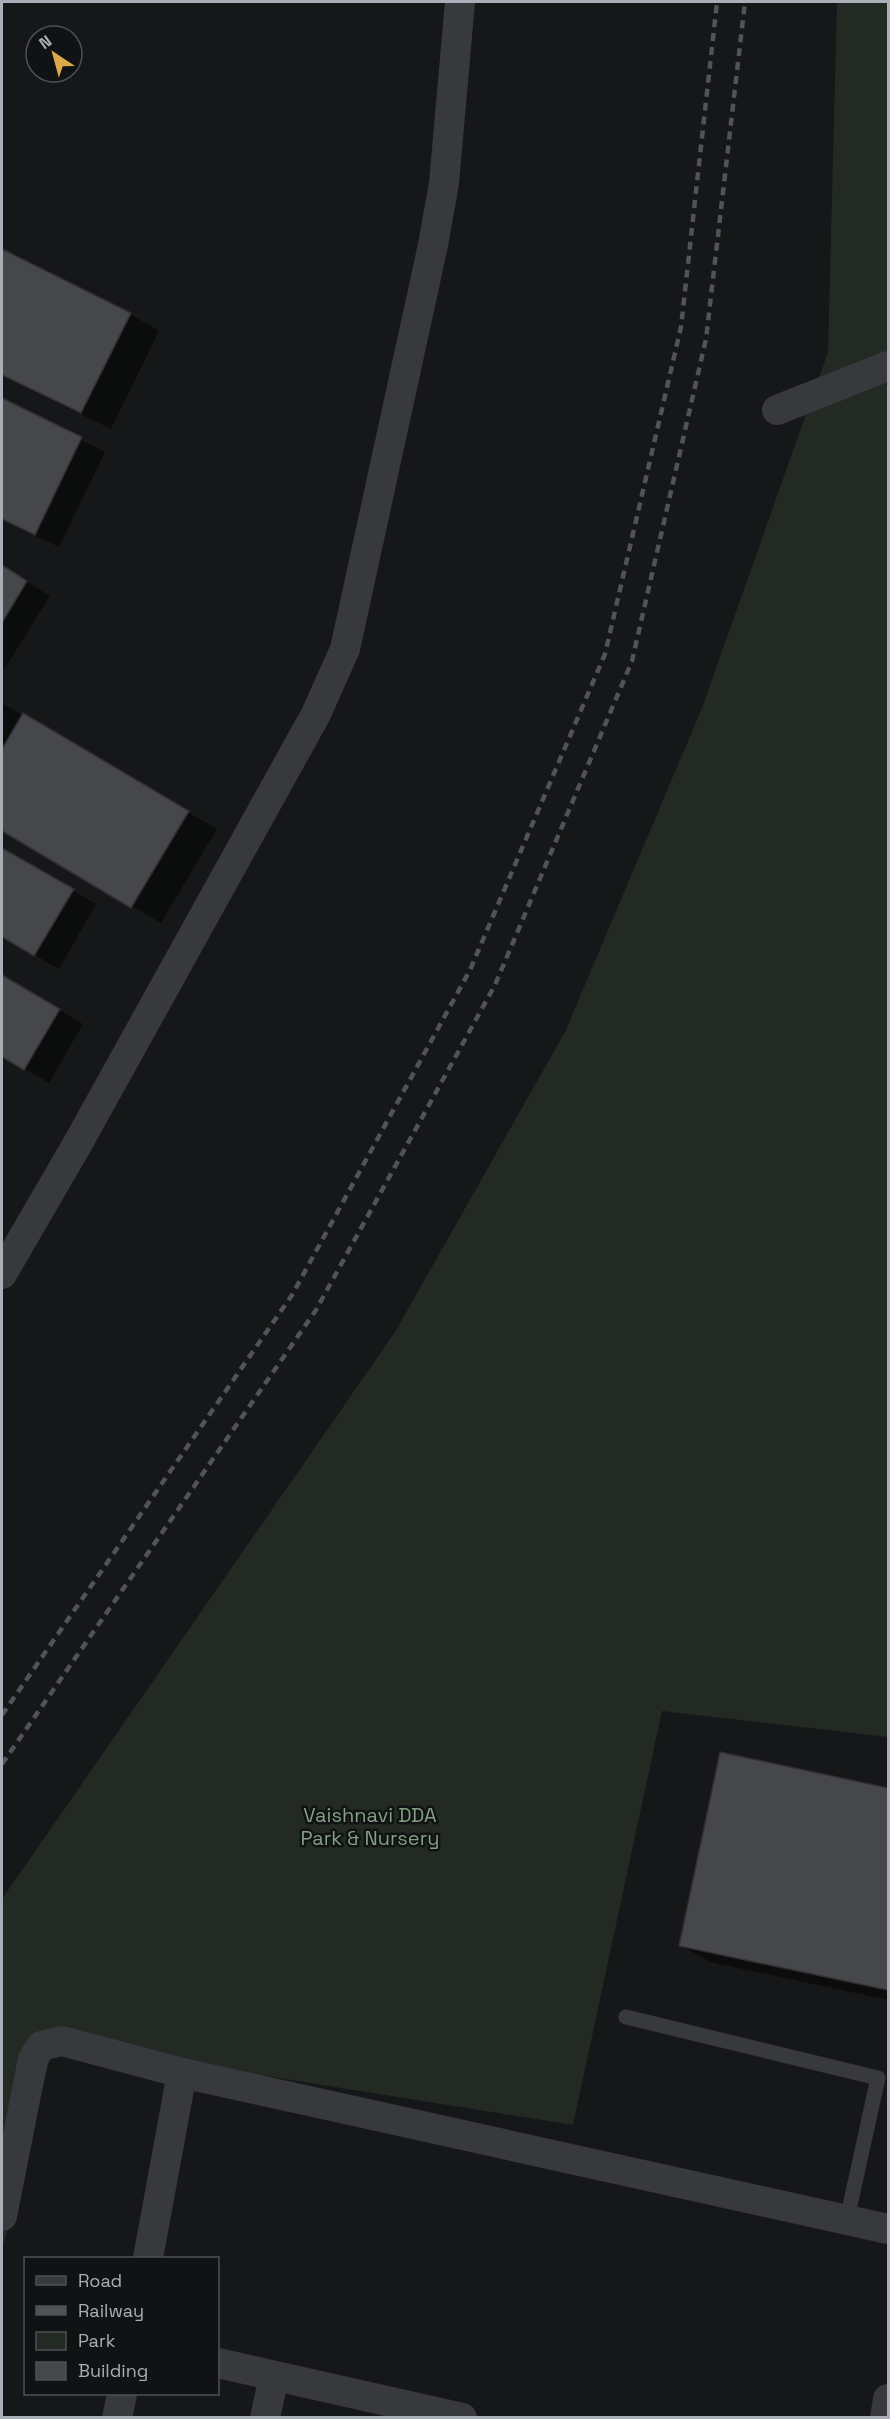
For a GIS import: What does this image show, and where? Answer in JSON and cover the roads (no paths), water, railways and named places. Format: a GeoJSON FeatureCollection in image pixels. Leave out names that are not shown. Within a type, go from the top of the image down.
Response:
{"type":"FeatureCollection","features":[{"type":"Feature","properties":{"kind":"street"},"geometry":{"type":"LineString","coordinates":[[2,1275],[78,1143],[316,714],[345,649],[433,245],[444,183],[460,2]]}},
{"type":"Feature","properties":{"kind":"street"},"geometry":{"type":"LineString","coordinates":[[777,411],[888,366]]}},
{"type":"Feature","properties":{"kind":"street"},"geometry":{"type":"LineString","coordinates":[[2,2216],[33,2059],[41,2046],[62,2041],[182,2073],[888,2229]]}},
{"type":"Feature","properties":{"kind":"street"},"geometry":{"type":"LineString","coordinates":[[148,2257],[182,2073]]}},
{"type":"Feature","properties":{"kind":"street"},"geometry":{"type":"LineString","coordinates":[[219,2363],[404,2411],[462,2418]]}},
{"type":"Feature","properties":{"kind":"street"},"geometry":{"type":"LineString","coordinates":[[265,2418],[274,2376]]}},
{"type":"Feature","properties":{"kind":"street"},"geometry":{"type":"LineString","coordinates":[[117,2418],[122,2395]]}},
{"type":"Feature","properties":{"kind":"street"},"geometry":{"type":"LineString","coordinates":[[885,2418],[888,2399]]}},
{"type":"Feature","properties":{"kind":"lane"},"geometry":{"type":"LineString","coordinates":[[626,2017],[878,2078],[847,2219]]}},
{"type":"Feature","properties":{"kind":"railway"},"geometry":{"type":"LineString","coordinates":[[2,1715],[292,1295],[470,970],[605,654],[681,327],[717,2]]}},
{"type":"Feature","properties":{"kind":"railway"},"geometry":{"type":"LineString","coordinates":[[2,1764],[316,1310],[495,985],[632,661],[706,339],[745,2]]}},
{"type":"Feature","properties":{"kind":"park label","name":"Vaishnavi DDA Park & Nursery"},"geometry":{"type":"Point","coordinates":[370,1826]}}]}
